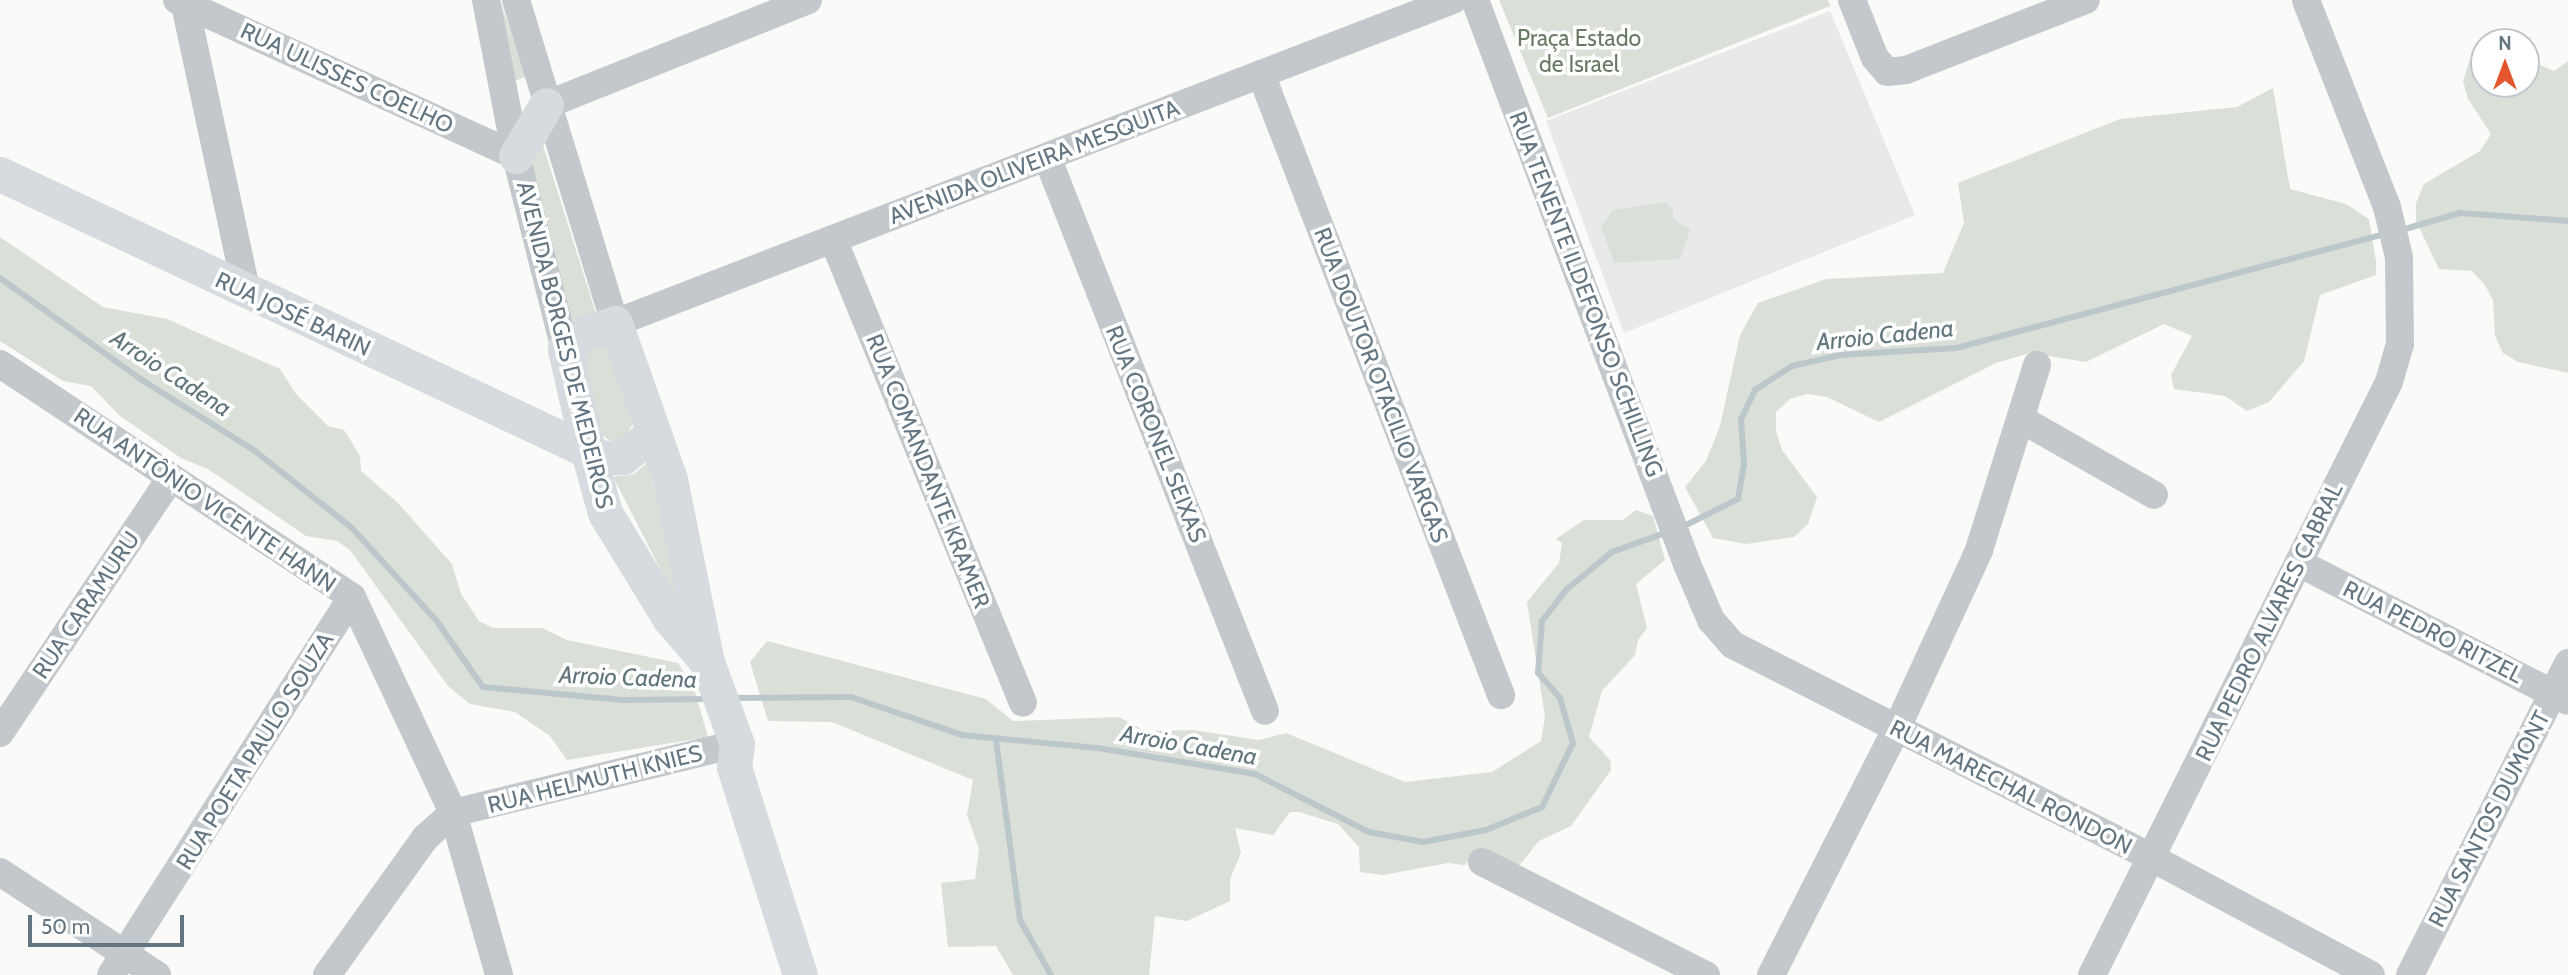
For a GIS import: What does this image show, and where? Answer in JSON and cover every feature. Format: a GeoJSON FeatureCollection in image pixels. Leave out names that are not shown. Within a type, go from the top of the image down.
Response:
{"type":"FeatureCollection","features":[{"type":"Feature","properties":{"kind":"main road"},"geometry":{"type":"LineString","coordinates":[[516,156],[546,105]]}},
{"type":"Feature","properties":{"kind":"main road","name":"RUA JOSÉ BARIN"},"geometry":{"type":"LineString","coordinates":[[0,174],[247,294],[603,458],[623,457],[654,433]]}},
{"type":"Feature","properties":{"kind":"main road"},"geometry":{"type":"LineString","coordinates":[[565,349],[581,336],[615,323]]}},
{"type":"Feature","properties":{"kind":"main road","name":"AVENIDA BORGES DE MEDEIROS"},"geometry":{"type":"LineString","coordinates":[[615,323],[670,479],[707,662],[734,737],[734,767],[800,975]]}},
{"type":"Feature","properties":{"kind":"main road","name":"AVENIDA BORGES DE MEDEIROS"},"geometry":{"type":"LineString","coordinates":[[565,349],[605,513],[670,619],[707,662]]}},
{"type":"Feature","properties":{"kind":"main road","name":"AVENIDA BORGES DE MEDEIROS"},"geometry":{"type":"LineString","coordinates":[[734,737],[755,756],[820,975]]}},
{"type":"Feature","properties":{"kind":"street","name":"AVENIDA BORGES DE MEDEIROS"},"geometry":{"type":"LineString","coordinates":[[486,0],[516,156],[565,349]]}},
{"type":"Feature","properties":{"kind":"street","name":"AVENIDA BORGES DE MEDEIROS"},"geometry":{"type":"LineString","coordinates":[[516,0],[615,323]]}},
{"type":"Feature","properties":{"kind":"street"},"geometry":{"type":"LineString","coordinates":[[546,105],[807,0]]}},
{"type":"Feature","properties":{"kind":"street","name":"AVENIDA OLIVEIRA MESQUITA"},"geometry":{"type":"LineString","coordinates":[[615,323],[1453,0]]}},
{"type":"Feature","properties":{"kind":"street","name":"RUA TENENTE ILDEFONSO SCHILLING"},"geometry":{"type":"LineString","coordinates":[[1475,0],[1687,564]]}},
{"type":"Feature","properties":{"kind":"street"},"geometry":{"type":"LineString","coordinates":[[1852,0],[1875,58],[1887,72],[1906,70],[2086,0]]}},
{"type":"Feature","properties":{"kind":"street","name":"RUA PEDRO ALVARES CABRAL"},"geometry":{"type":"LineString","coordinates":[[2092,975],[2389,382],[2400,344],[2399,257],[2387,207],[2306,0]]}},
{"type":"Feature","properties":{"kind":"street","name":"RUA ULISSES COELHO"},"geometry":{"type":"LineString","coordinates":[[182,1],[516,156]]}},
{"type":"Feature","properties":{"kind":"street"},"geometry":{"type":"LineString","coordinates":[[182,1],[247,294]]}},
{"type":"Feature","properties":{"kind":"street","name":"RUA DOUTOR OTACILIO VARGAS"},"geometry":{"type":"LineString","coordinates":[[1261,74],[1500,695]]}},
{"type":"Feature","properties":{"kind":"street","name":"RUA CORONEL SEIXAS"},"geometry":{"type":"LineString","coordinates":[[1047,157],[1265,711]]}},
{"type":"Feature","properties":{"kind":"street","name":"RUA COMANDANTE KRAMER"},"geometry":{"type":"LineString","coordinates":[[833,239],[1023,704]]}},
{"type":"Feature","properties":{"kind":"street","name":"RUA ANTÔNIO VICENTE HANN"},"geometry":{"type":"LineString","coordinates":[[0,363],[352,597],[453,813],[499,975]]}},
{"type":"Feature","properties":{"kind":"street"},"geometry":{"type":"LineString","coordinates":[[1771,975],[1896,730],[1979,550],[2037,365]]}},
{"type":"Feature","properties":{"kind":"street"},"geometry":{"type":"LineString","coordinates":[[2021,419],[2154,495]]}},
{"type":"Feature","properties":{"kind":"street","name":"RUA CARAMURU"},"geometry":{"type":"LineString","coordinates":[[0,733],[171,478]]}},
{"type":"Feature","properties":{"kind":"street","name":"RUA PEDRO RITZEL"},"geometry":{"type":"LineString","coordinates":[[2299,563],[2560,697]]}},
{"type":"Feature","properties":{"kind":"street","name":"RUA MARECHAL RONDON"},"geometry":{"type":"LineString","coordinates":[[1687,564],[1711,620],[1733,645],[2152,858],[2371,975]]}},
{"type":"Feature","properties":{"kind":"street","name":"RUA POETA PAULO SOUZA"},"geometry":{"type":"LineString","coordinates":[[118,964],[352,597]]}},
{"type":"Feature","properties":{"kind":"street","name":"RUA SANTOS DUMONT"},"geometry":{"type":"LineString","coordinates":[[2410,975],[2560,697],[2568,663]]}},
{"type":"Feature","properties":{"kind":"street","name":"RUA HELMUTH KNIES"},"geometry":{"type":"LineString","coordinates":[[453,813],[734,737]]}},
{"type":"Feature","properties":{"kind":"street"},"geometry":{"type":"LineString","coordinates":[[327,975],[425,838],[453,813]]}},
{"type":"Feature","properties":{"kind":"street"},"geometry":{"type":"LineString","coordinates":[[1482,862],[1706,975]]}},
{"type":"Feature","properties":{"kind":"street"},"geometry":{"type":"LineString","coordinates":[[0,872],[118,964],[158,975]]}},
{"type":"Feature","properties":{"kind":"shaded area"},"geometry":{"type":"Polygon","coordinates":[[[1830,11],[1915,215],[1624,333],[1546,121],[1830,11]]]}},
{"type":"Feature","properties":{"kind":"green space"},"geometry":{"type":"Polygon","coordinates":[[[500,0],[526,77],[510,82],[500,0]]]}},
{"type":"Feature","properties":{"kind":"green space","name":"Praça Estado de Israel"},"geometry":{"type":"Polygon","coordinates":[[[1499,0],[1828,0],[1830,6],[1548,118],[1499,0]]]}},
{"type":"Feature","properties":{"kind":"green space"},"geometry":{"type":"Polygon","coordinates":[[[2470,59],[2470,98],[2540,98],[2540,65],[2554,71],[2568,61],[2568,373],[2518,362],[2503,353],[2495,336],[2493,300],[2485,285],[2472,271],[2439,269],[2416,221],[2416,203],[2424,184],[2480,151],[2491,134],[2468,99],[2463,81],[2470,59]]]}},
{"type":"Feature","properties":{"kind":"green space"},"geometry":{"type":"Polygon","coordinates":[[[2273,88],[2290,189],[2346,204],[2369,219],[2376,275],[2320,295],[2304,361],[2269,402],[2247,411],[2225,396],[2174,389],[2171,375],[2192,336],[2164,324],[2086,362],[2030,353],[1996,363],[1879,422],[1827,397],[1807,394],[1790,399],[1776,412],[1776,431],[1782,450],[1817,497],[1808,524],[1794,537],[1746,544],[1713,538],[1685,487],[1706,461],[1720,426],[1740,335],[1758,303],[1826,279],[1943,273],[1964,223],[1958,183],[2120,119],[2237,107],[2273,88]]]}},
{"type":"Feature","properties":{"kind":"green space"},"geometry":{"type":"Polygon","coordinates":[[[543,145],[597,317],[572,325],[530,162],[543,145]]]}},
{"type":"Feature","properties":{"kind":"green space"},"geometry":{"type":"Polygon","coordinates":[[[1664,202],[1673,209],[1673,219],[1690,230],[1680,259],[1614,263],[1601,226],[1613,210],[1664,202]]]}},
{"type":"Feature","properties":{"kind":"green space"},"geometry":{"type":"Polygon","coordinates":[[[0,237],[103,307],[167,319],[280,369],[296,394],[328,426],[344,430],[360,456],[361,471],[398,503],[452,564],[461,594],[479,621],[493,628],[542,628],[567,640],[678,663],[694,689],[708,737],[567,760],[550,736],[515,712],[470,704],[448,686],[350,550],[337,541],[306,536],[208,469],[181,458],[120,416],[91,386],[63,381],[0,341],[0,237]]]}},
{"type":"Feature","properties":{"kind":"green space"},"geometry":{"type":"Polygon","coordinates":[[[600,339],[610,347],[634,421],[625,438],[613,442],[598,433],[580,356],[600,339]]]}},
{"type":"Feature","properties":{"kind":"green space"},"geometry":{"type":"Polygon","coordinates":[[[647,463],[689,606],[681,609],[613,477],[634,474],[647,463]]]}},
{"type":"Feature","properties":{"kind":"green space"},"geometry":{"type":"Polygon","coordinates":[[[1636,510],[1653,516],[1665,560],[1636,584],[1647,628],[1638,640],[1635,655],[1602,691],[1589,737],[1610,760],[1611,770],[1571,826],[1539,841],[1517,868],[1472,856],[1464,865],[1448,863],[1383,875],[1360,872],[1359,847],[1338,824],[1299,812],[1290,812],[1273,835],[1235,828],[1241,853],[1230,879],[1230,901],[1187,921],[1155,916],[1149,975],[1013,975],[996,946],[948,947],[941,883],[975,879],[979,849],[967,815],[973,780],[832,722],[768,721],[750,662],[767,641],[986,699],[1013,721],[1119,717],[1145,731],[1193,730],[1259,740],[1286,733],[1405,782],[1492,772],[1541,741],[1545,717],[1527,602],[1559,563],[1562,543],[1556,539],[1584,520],[1623,520],[1636,510]]]}},
{"type":"Feature","properties":{"kind":"waterway","name":"Arroio Cadena"},"geometry":{"type":"LineString","coordinates":[[2398,231],[2460,213],[2568,221]]}},
{"type":"Feature","properties":{"kind":"waterway","name":"Arroio Cadena"},"geometry":{"type":"LineString","coordinates":[[1682,527],[1738,499],[1744,464],[1741,419],[1755,390],[1792,366],[1840,355],[1956,348],[2385,234]]}},
{"type":"Feature","properties":{"kind":"waterway","name":"Arroio Cadena"},"geometry":{"type":"LineString","coordinates":[[0,278],[142,380],[255,451],[351,527],[436,620],[483,687],[622,700],[709,699]]}},
{"type":"Feature","properties":{"kind":"waterway","name":"Arroio Cadena"},"geometry":{"type":"LineString","coordinates":[[731,698],[851,697],[962,735],[1098,748],[1255,774],[1369,832],[1423,842],[1486,830],[1542,807],[1573,743],[1560,698],[1538,673],[1542,621],[1567,589],[1612,552],[1668,532]]}},
{"type":"Feature","properties":{"kind":"waterway"},"geometry":{"type":"LineString","coordinates":[[996,740],[1020,920],[1051,975]]}}]}
